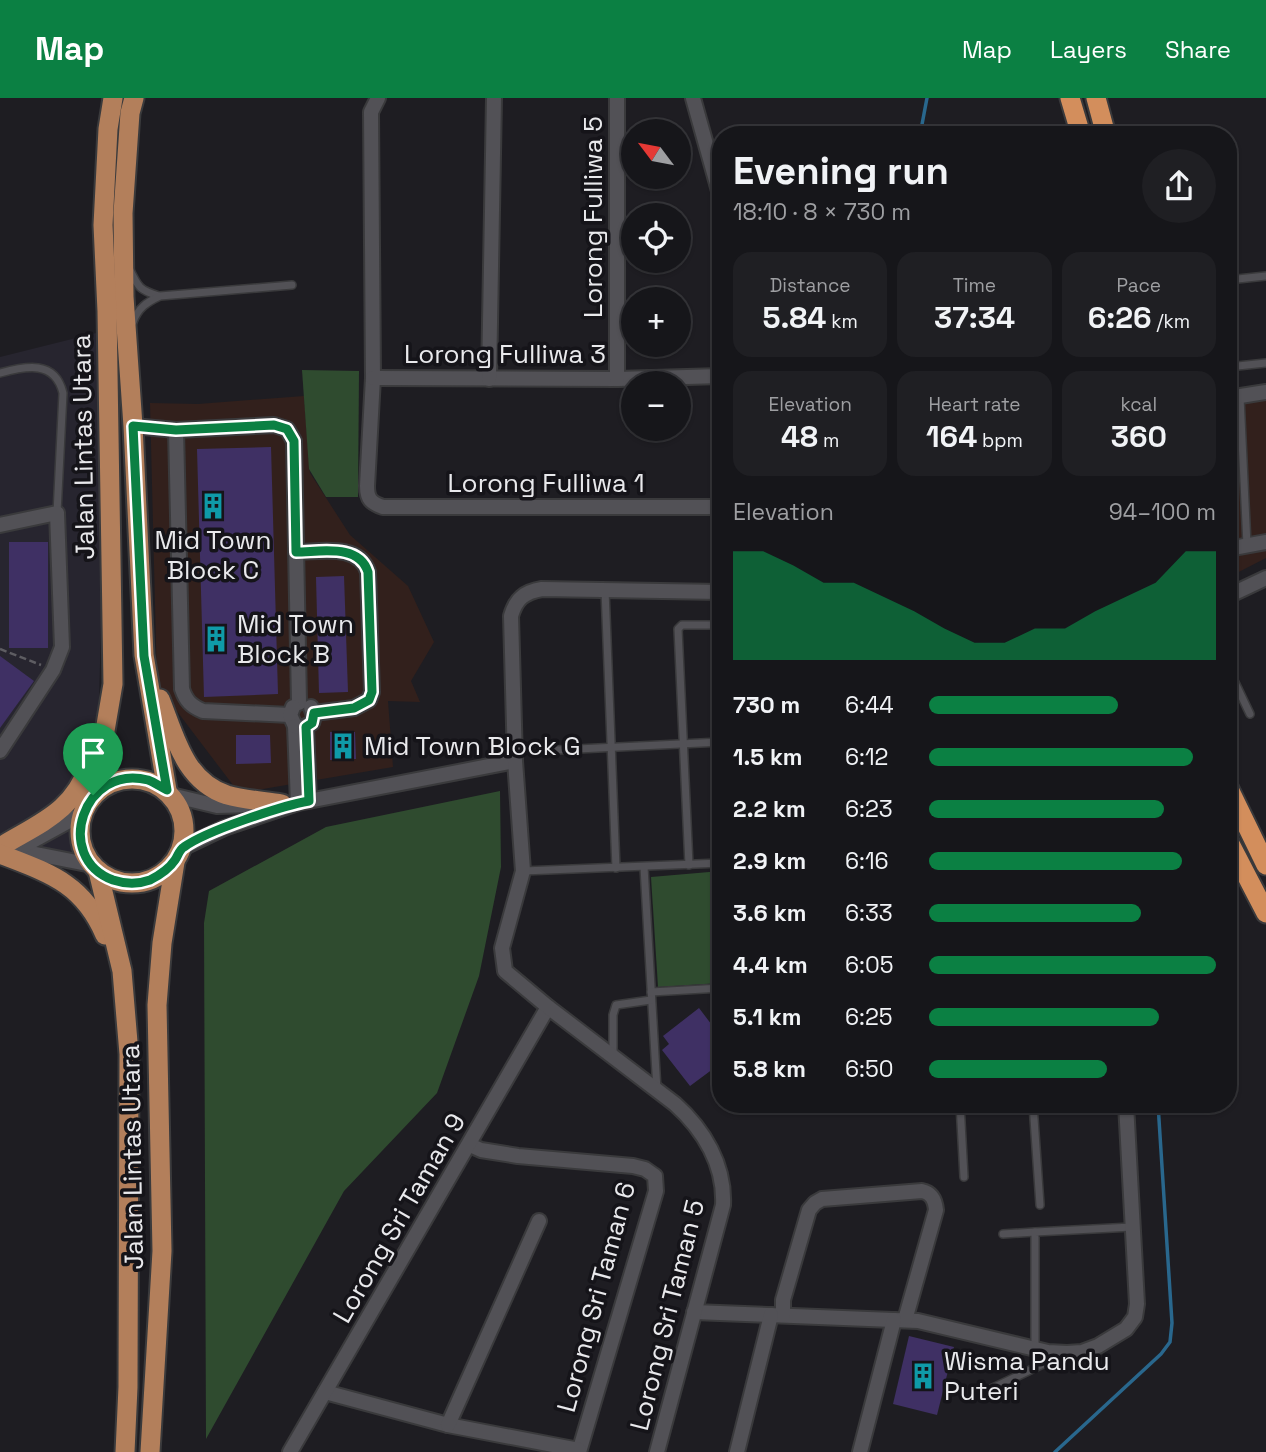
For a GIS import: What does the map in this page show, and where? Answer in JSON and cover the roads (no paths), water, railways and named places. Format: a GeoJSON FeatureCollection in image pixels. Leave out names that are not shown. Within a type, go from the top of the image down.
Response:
{"type":"FeatureCollection","features":[{"type":"Feature","properties":{"kind":"highway"},"geometry":{"type":"LineString","coordinates":[[1070,98],[1078,126]]}},
{"type":"Feature","properties":{"kind":"highway"},"geometry":{"type":"LineString","coordinates":[[1096,98],[1104,126]]}},
{"type":"Feature","properties":{"kind":"highway"},"geometry":{"type":"LineString","coordinates":[[1237,805],[1266,865]]}},
{"type":"Feature","properties":{"kind":"highway"},"geometry":{"type":"LineString","coordinates":[[1237,857],[1266,913]]}},
{"type":"Feature","properties":{"kind":"main road","name":"Jalan Lintas Utara"},"geometry":{"type":"LineString","coordinates":[[89,802],[113,684],[107,311],[103,225],[108,129],[113,98]]}},
{"type":"Feature","properties":{"kind":"main road","name":"Jalan Lintas Utara"},"geometry":{"type":"LineString","coordinates":[[134,98],[130,113],[123,212],[127,339],[144,656],[169,793]]}},
{"type":"Feature","properties":{"kind":"main road"},"geometry":{"type":"LineString","coordinates":[[144,656],[184,759],[192,772],[213,789],[229,796],[296,803]]}},
{"type":"Feature","properties":{"kind":"main road"},"geometry":{"type":"LineString","coordinates":[[113,684],[92,761],[80,789],[58,813],[4,851],[51,874],[81,895],[101,924],[122,971]]}},
{"type":"Feature","properties":{"kind":"main road"},"geometry":{"type":"LineString","coordinates":[[129,778],[149,780],[169,793],[179,807],[185,834],[178,855],[162,874],[146,881],[129,883],[113,880],[95,868],[82,848],[80,829],[89,802],[110,783],[129,778]]}},
{"type":"Feature","properties":{"kind":"main road","name":"Jalan Lintas Utara"},"geometry":{"type":"LineString","coordinates":[[150,1452],[162,1251],[157,1005],[162,943],[178,855]]}},
{"type":"Feature","properties":{"kind":"main road","name":"Jalan Lintas Utara"},"geometry":{"type":"LineString","coordinates":[[95,868],[122,971],[129,1054],[128,1387],[125,1452]]}},
{"type":"Feature","properties":{"kind":"street","name":"Lorong Fulliwa 3"},"geometry":{"type":"LineString","coordinates":[[372,503],[367,495],[373,378],[371,112],[378,98]]}},
{"type":"Feature","properties":{"kind":"street"},"geometry":{"type":"LineString","coordinates":[[489,379],[494,98]]}},
{"type":"Feature","properties":{"kind":"street","name":"Lorong Fulliwa 5"},"geometry":{"type":"LineString","coordinates":[[617,98],[617,379]]}},
{"type":"Feature","properties":{"kind":"street"},"geometry":{"type":"LineString","coordinates":[[693,98],[712,166]]}},
{"type":"Feature","properties":{"kind":"street","name":"Lorong Fulliwa 3"},"geometry":{"type":"LineString","coordinates":[[373,378],[617,379],[712,376]]}},
{"type":"Feature","properties":{"kind":"street"},"geometry":{"type":"LineString","coordinates":[[1237,397],[1266,392]]}},
{"type":"Feature","properties":{"kind":"street"},"geometry":{"type":"LineString","coordinates":[[133,426],[176,430],[274,425],[287,429],[294,441],[296,803]]}},
{"type":"Feature","properties":{"kind":"street"},"geometry":{"type":"LineString","coordinates":[[176,430],[182,689],[186,700],[203,711],[297,718]]}},
{"type":"Feature","properties":{"kind":"street","name":"Lorong Fulliwa 1"},"geometry":{"type":"LineString","coordinates":[[372,503],[383,507],[712,507]]}},
{"type":"Feature","properties":{"kind":"street"},"geometry":{"type":"LineString","coordinates":[[0,525],[57,513],[62,647],[53,670],[0,751]]}},
{"type":"Feature","properties":{"kind":"street"},"geometry":{"type":"LineString","coordinates":[[1237,547],[1266,542]]}},
{"type":"Feature","properties":{"kind":"street"},"geometry":{"type":"LineString","coordinates":[[296,552],[352,553],[365,563],[368,572],[372,692],[369,700],[354,708],[314,713],[307,704],[297,718]]}},
{"type":"Feature","properties":{"kind":"street"},"geometry":{"type":"LineString","coordinates":[[1237,592],[1266,578]]}},
{"type":"Feature","properties":{"kind":"street"},"geometry":{"type":"LineString","coordinates":[[605,590],[712,592]]}},
{"type":"Feature","properties":{"kind":"street","name":"Lorong Sri Taman 5"},"geometry":{"type":"LineString","coordinates":[[605,590],[530,591],[515,602],[511,616],[523,871],[501,957],[510,977],[694,1120],[715,1157],[722,1182],[723,1205],[657,1452]]}},
{"type":"Feature","properties":{"kind":"street"},"geometry":{"type":"LineString","coordinates":[[169,793],[203,804],[229,807],[296,803],[516,761]]}},
{"type":"Feature","properties":{"kind":"street"},"geometry":{"type":"LineString","coordinates":[[4,851],[78,816],[89,802]]}},
{"type":"Feature","properties":{"kind":"street"},"geometry":{"type":"LineString","coordinates":[[178,855],[224,828],[296,803]]}},
{"type":"Feature","properties":{"kind":"street"},"geometry":{"type":"LineString","coordinates":[[4,851],[95,868]]}},
{"type":"Feature","properties":{"kind":"street","name":"Lorong Sri Taman 9"},"geometry":{"type":"LineString","coordinates":[[290,1452],[548,1007]]}},
{"type":"Feature","properties":{"kind":"street"},"geometry":{"type":"LineString","coordinates":[[694,1312],[900,1320],[1042,1350],[1082,1352],[1098,1346],[1126,1329],[1135,1317],[1137,1304],[1126,1113]]}},
{"type":"Feature","properties":{"kind":"street","name":"Lorong Sri Taman 6"},"geometry":{"type":"LineString","coordinates":[[470,1145],[481,1150],[518,1156],[633,1166],[645,1169],[654,1177],[656,1191],[579,1451]]}},
{"type":"Feature","properties":{"kind":"street"},"geometry":{"type":"LineString","coordinates":[[737,1452],[809,1210],[822,1199],[922,1191],[933,1197],[936,1210],[860,1452]]}},
{"type":"Feature","properties":{"kind":"street"},"geometry":{"type":"LineString","coordinates":[[448,1425],[539,1221]]}},
{"type":"Feature","properties":{"kind":"street"},"geometry":{"type":"LineString","coordinates":[[325,1392],[448,1425],[579,1451]]}},
{"type":"Feature","properties":{"kind":"lane"},"geometry":{"type":"LineString","coordinates":[[124,255],[143,291],[160,296]]}},
{"type":"Feature","properties":{"kind":"lane"},"geometry":{"type":"LineString","coordinates":[[1237,279],[1266,276]]}},
{"type":"Feature","properties":{"kind":"lane"},"geometry":{"type":"LineString","coordinates":[[127,339],[136,313],[146,302],[160,296],[292,285]]}},
{"type":"Feature","properties":{"kind":"lane"},"geometry":{"type":"LineString","coordinates":[[1237,366],[1266,363]]}},
{"type":"Feature","properties":{"kind":"lane"},"geometry":{"type":"LineString","coordinates":[[0,373],[32,367],[43,369],[60,382],[63,393],[57,513]]}},
{"type":"Feature","properties":{"kind":"lane"},"geometry":{"type":"LineString","coordinates":[[1237,431],[1247,545]]}},
{"type":"Feature","properties":{"kind":"lane"},"geometry":{"type":"LineString","coordinates":[[605,590],[616,868]]}},
{"type":"Feature","properties":{"kind":"lane"},"geometry":{"type":"LineString","coordinates":[[689,864],[678,629],[682,625],[712,625]]}},
{"type":"Feature","properties":{"kind":"lane"},"geometry":{"type":"LineString","coordinates":[[1237,687],[1250,714]]}},
{"type":"Feature","properties":{"kind":"lane"},"geometry":{"type":"LineString","coordinates":[[557,750],[712,742]]}},
{"type":"Feature","properties":{"kind":"lane"},"geometry":{"type":"LineString","coordinates":[[523,871],[712,863]]}},
{"type":"Feature","properties":{"kind":"lane"},"geometry":{"type":"LineString","coordinates":[[644,867],[657,1090]]}},
{"type":"Feature","properties":{"kind":"lane"},"geometry":{"type":"LineString","coordinates":[[613,1057],[613,1015],[616,1004],[651,996],[712,989]]}},
{"type":"Feature","properties":{"kind":"lane"},"geometry":{"type":"LineString","coordinates":[[960,1113],[964,1177]]}},
{"type":"Feature","properties":{"kind":"lane"},"geometry":{"type":"LineString","coordinates":[[1034,1113],[1040,1205]]}},
{"type":"Feature","properties":{"kind":"lane"},"geometry":{"type":"LineString","coordinates":[[1003,1234],[1132,1227]]}},
{"type":"Feature","properties":{"kind":"lane"},"geometry":{"type":"LineString","coordinates":[[978,1395],[1042,1363],[1035,1232]]}},
{"type":"Feature","properties":{"kind":"waterway"},"geometry":{"type":"LineString","coordinates":[[922,126],[927,98]]}},
{"type":"Feature","properties":{"kind":"waterway"},"geometry":{"type":"LineString","coordinates":[[1055,1452],[1161,1354],[1170,1342],[1172,1323],[1159,1113]]}},
{"type":"Feature","properties":{"kind":"place","name":"Mid Town Block C"},"geometry":{"type":"Point","coordinates":[213,506]}},
{"type":"Feature","properties":{"kind":"place","name":"Mid Town Block B"},"geometry":{"type":"Point","coordinates":[216,639]}},
{"type":"Feature","properties":{"kind":"place","name":"Mid Town Block G"},"geometry":{"type":"Point","coordinates":[343,746]}},
{"type":"Feature","properties":{"kind":"place","name":"Wisma Pandu Puteri"},"geometry":{"type":"Point","coordinates":[923,1376]}}]}
